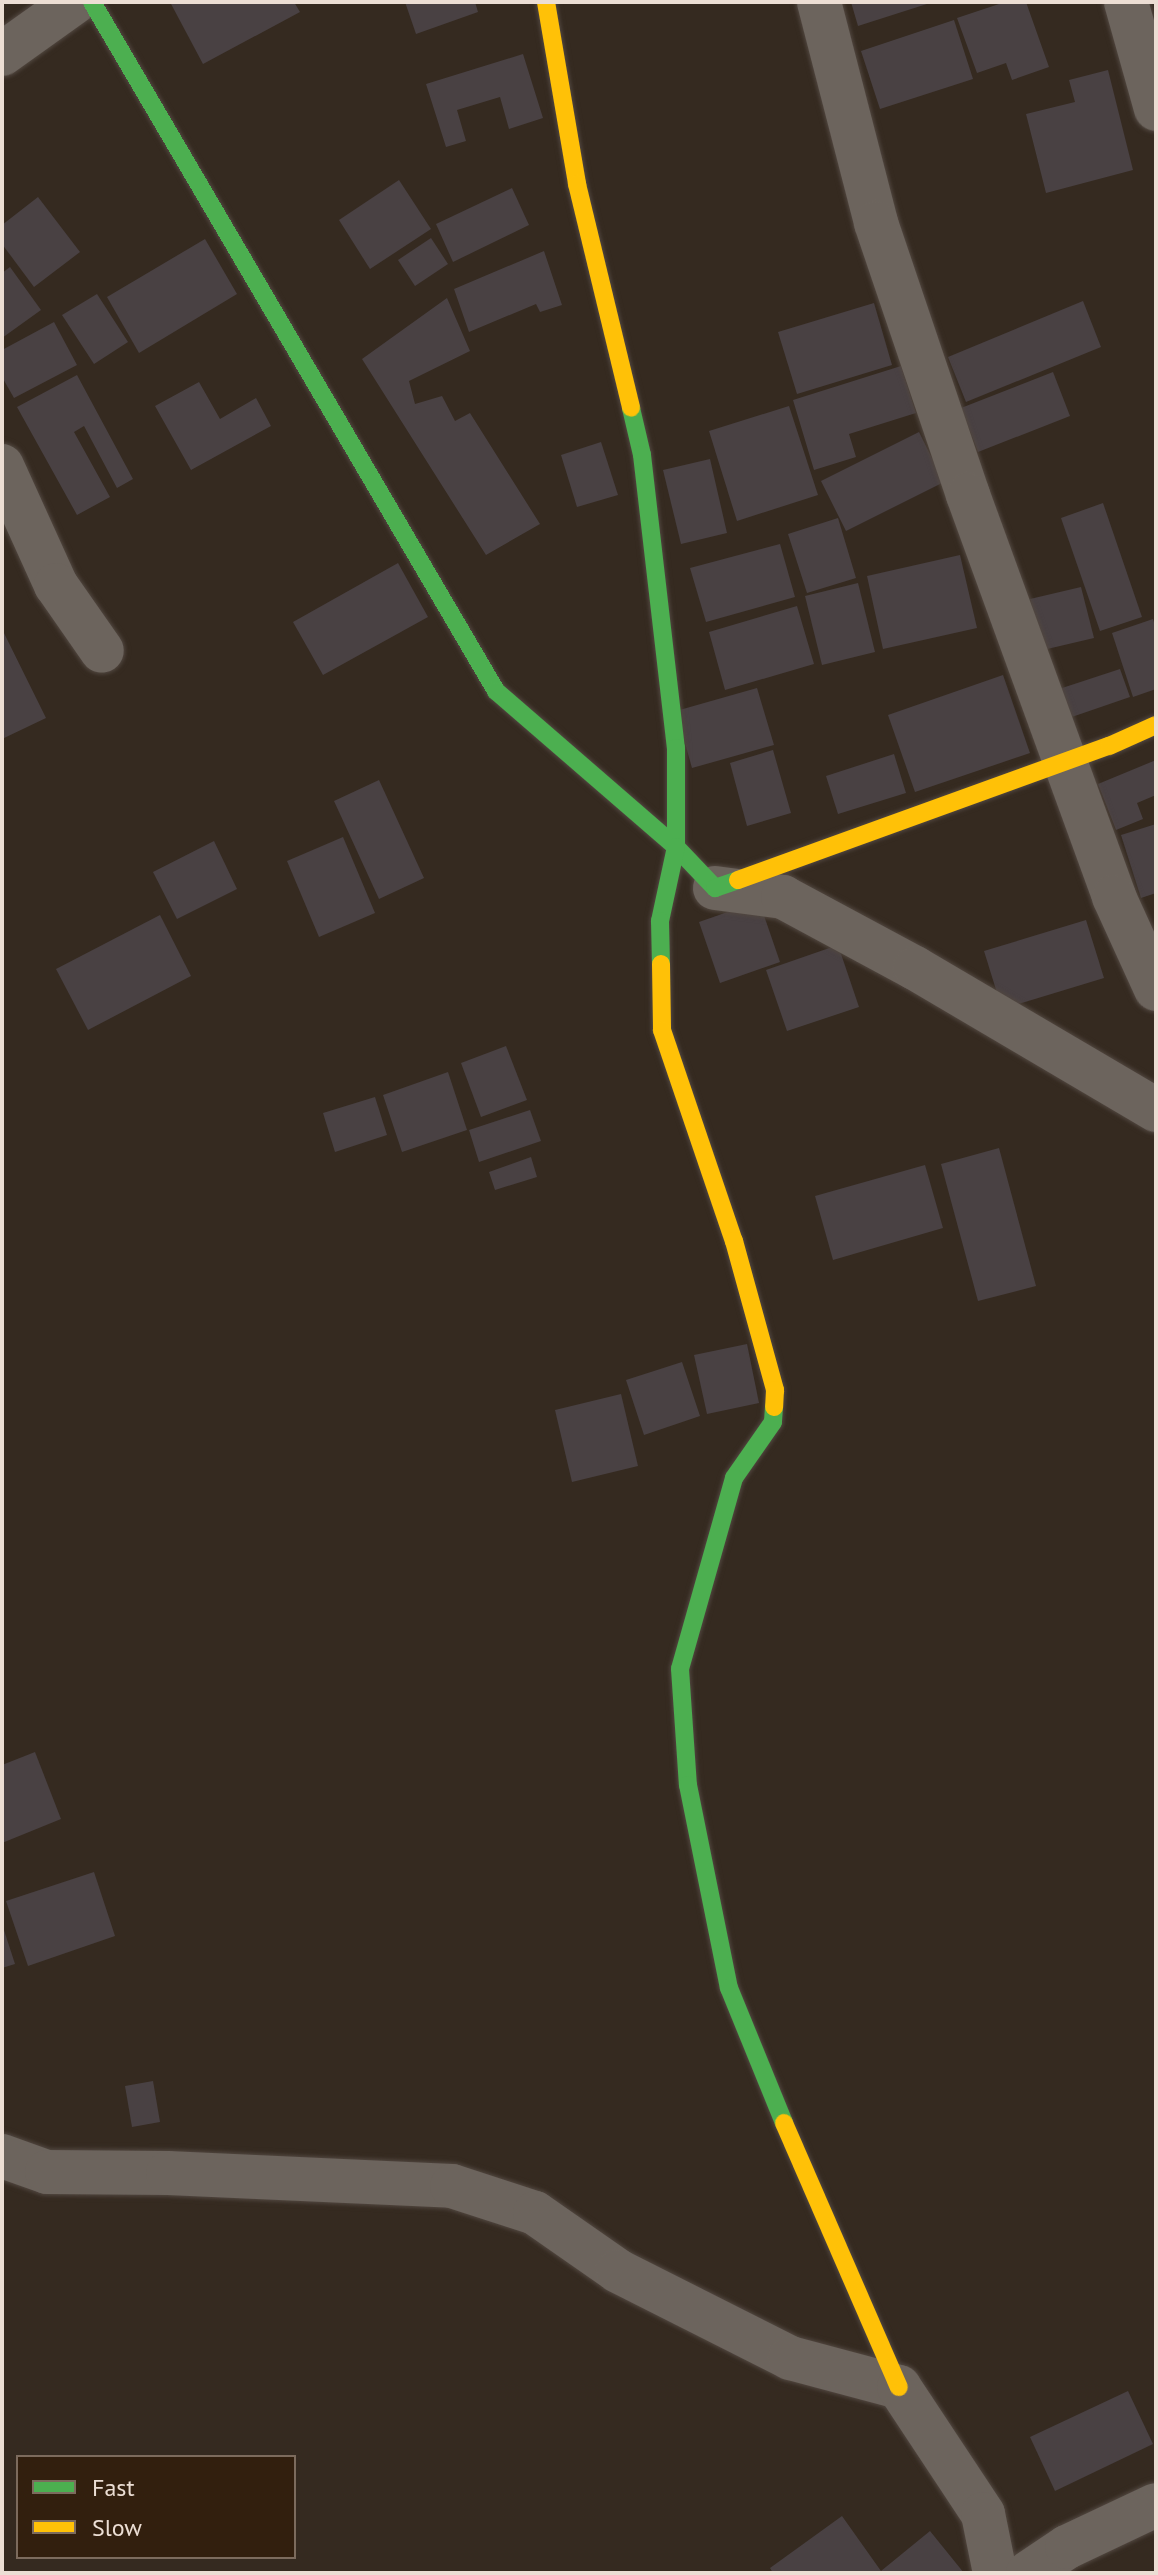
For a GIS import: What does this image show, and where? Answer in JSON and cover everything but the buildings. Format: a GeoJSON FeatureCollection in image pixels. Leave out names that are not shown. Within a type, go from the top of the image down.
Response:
{"type":"FeatureCollection","features":[{"type":"Feature","properties":{"kind":"street"},"geometry":{"type":"LineString","coordinates":[[2,54],[75,2]]}},
{"type":"Feature","properties":{"kind":"street"},"geometry":{"type":"LineString","coordinates":[[92,2],[496,691],[676,847],[715,888],[783,897],[929,976],[1156,1110]]}},
{"type":"Feature","properties":{"kind":"street"},"geometry":{"type":"LineString","coordinates":[[546,2],[577,184],[642,455],[676,748],[676,847],[660,921],[662,1030],[734,1241],[775,1390],[773,1422],[734,1478],[680,1669],[688,1785],[729,1988],[816,2201],[899,2387],[983,2514],[995,2573]]}},
{"type":"Feature","properties":{"kind":"street"},"geometry":{"type":"LineString","coordinates":[[819,2],[876,223],[1064,762],[1114,897],[1156,989]]}},
{"type":"Feature","properties":{"kind":"street"},"geometry":{"type":"LineString","coordinates":[[1126,2],[1156,109]]}},
{"type":"Feature","properties":{"kind":"street"},"geometry":{"type":"LineString","coordinates":[[2,466],[56,585],[102,651]]}},
{"type":"Feature","properties":{"kind":"street"},"geometry":{"type":"LineString","coordinates":[[715,888],[1064,762],[1156,725]]}},
{"type":"Feature","properties":{"kind":"street"},"geometry":{"type":"LineString","coordinates":[[2,2156],[47,2172],[168,2173],[452,2186],[535,2213],[618,2271],[790,2358],[899,2387]]}},
{"type":"Feature","properties":{"kind":"street"},"geometry":{"type":"LineString","coordinates":[[1028,2573],[1067,2547],[1156,2505]]}},
{"type":"Feature","properties":{"kind":"traffic: fast"},"geometry":{"type":"LineString","coordinates":[[92,2],[496,691],[676,847],[715,888],[738,880]]}},
{"type":"Feature","properties":{"kind":"traffic: fast"},"geometry":{"type":"LineString","coordinates":[[631,408],[642,455],[676,748],[676,847],[660,921],[661,964]]}},
{"type":"Feature","properties":{"kind":"traffic: fast"},"geometry":{"type":"LineString","coordinates":[[774,1407],[773,1422],[734,1478],[680,1669],[688,1785],[729,1988],[784,2123]]}},
{"type":"Feature","properties":{"kind":"traffic: slow"},"geometry":{"type":"LineString","coordinates":[[546,2],[577,184],[631,408]]}},
{"type":"Feature","properties":{"kind":"traffic: slow"},"geometry":{"type":"LineString","coordinates":[[738,880],[1109,746],[1156,725]]}},
{"type":"Feature","properties":{"kind":"traffic: slow"},"geometry":{"type":"LineString","coordinates":[[661,964],[662,1030],[734,1241],[775,1390],[774,1407]]}},
{"type":"Feature","properties":{"kind":"traffic: slow"},"geometry":{"type":"LineString","coordinates":[[784,2123],[899,2387]]}}]}
